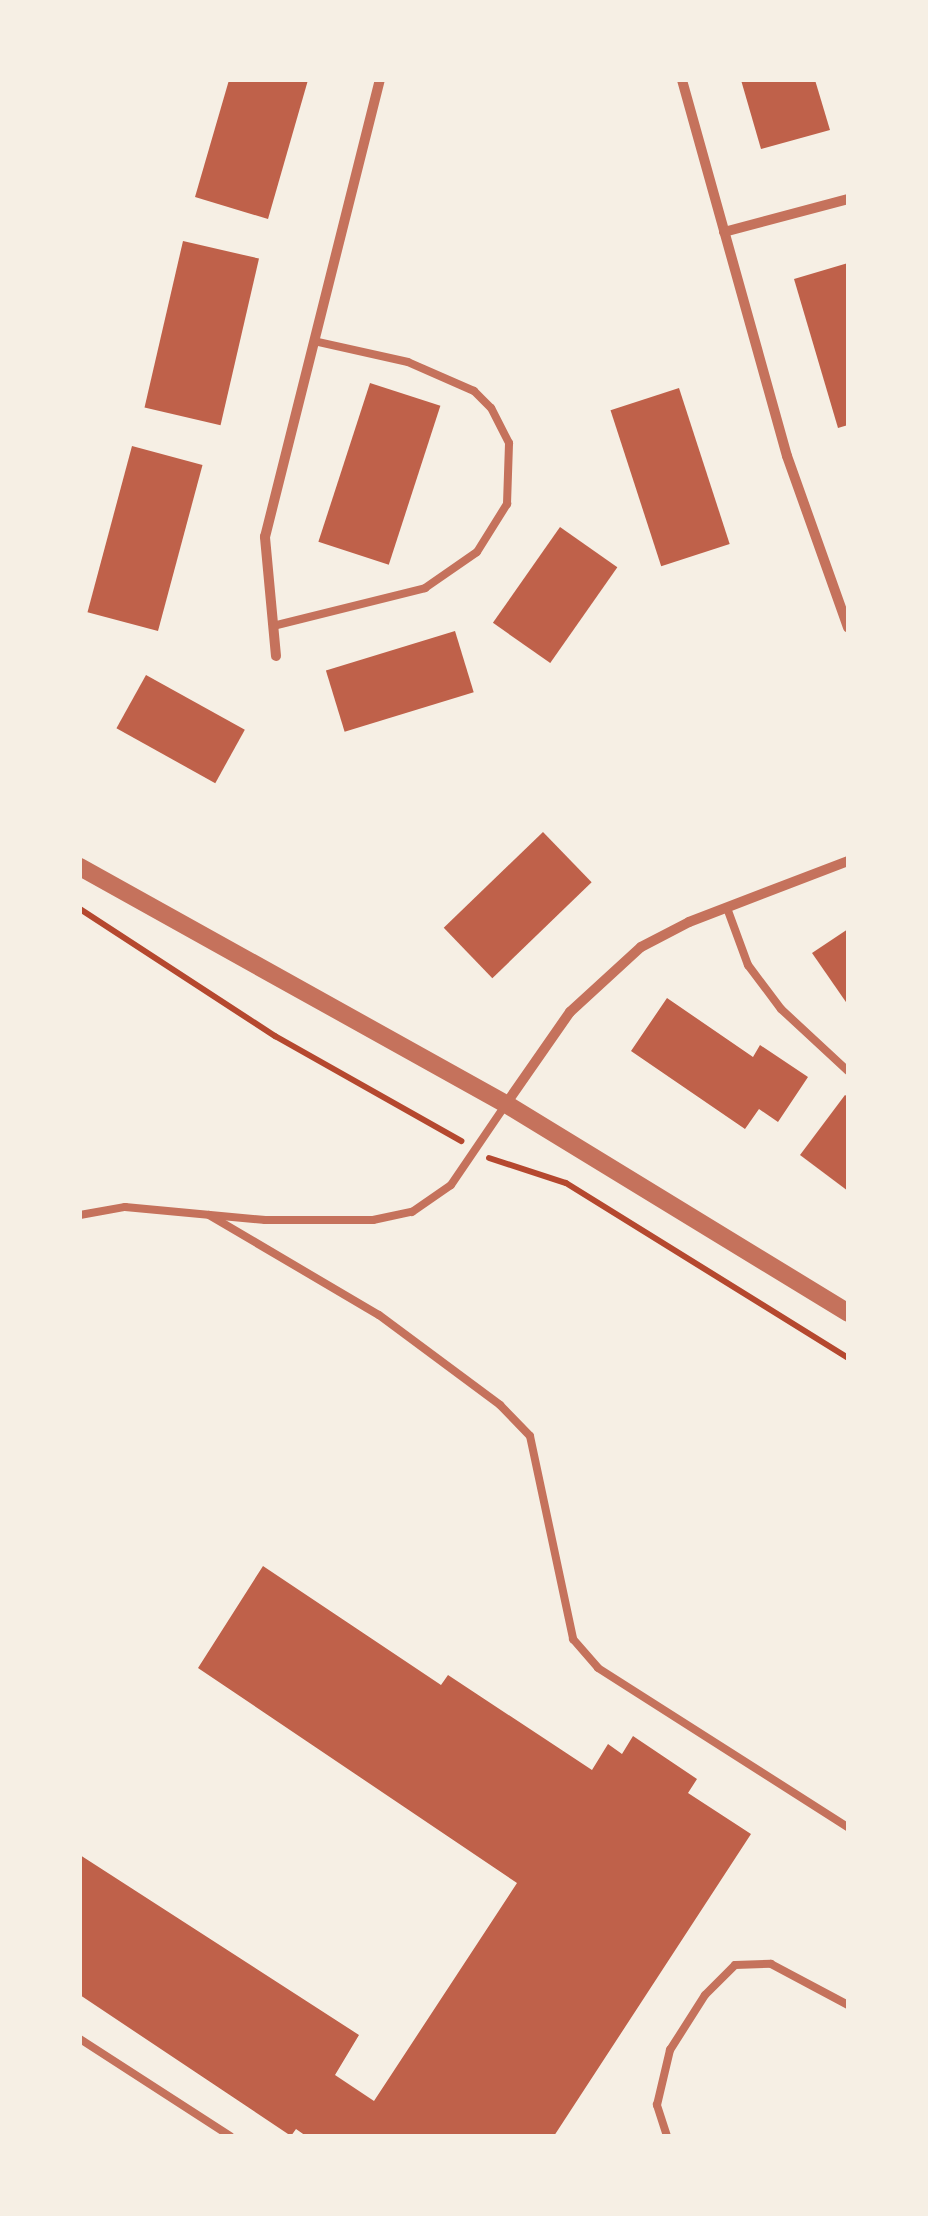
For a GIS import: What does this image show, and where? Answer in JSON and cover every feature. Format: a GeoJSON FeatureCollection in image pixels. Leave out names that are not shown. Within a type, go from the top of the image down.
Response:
{"type":"FeatureCollection","features":[{"type":"Feature","properties":{"kind":"street"},"geometry":{"type":"LineString","coordinates":[[276,656],[265,537],[380,80]]}},
{"type":"Feature","properties":{"kind":"street"},"geometry":{"type":"LineString","coordinates":[[682,80],[787,456],[848,627]]}},
{"type":"Feature","properties":{"kind":"street"},"geometry":{"type":"LineString","coordinates":[[724,232],[848,199]]}},
{"type":"Feature","properties":{"kind":"street"},"geometry":{"type":"LineString","coordinates":[[506,1104],[602,978],[641,948],[727,908],[848,861]]}},
{"type":"Feature","properties":{"kind":"street"},"geometry":{"type":"LineString","coordinates":[[80,867],[506,1104],[848,1313]]}},
{"type":"Feature","properties":{"kind":"lane"},"geometry":{"type":"LineString","coordinates":[[273,626],[425,588],[477,552],[507,504],[509,443],[474,392],[408,362],[314,341]]}},
{"type":"Feature","properties":{"kind":"lane"},"geometry":{"type":"LineString","coordinates":[[727,908],[748,965],[781,1009],[848,1071]]}},
{"type":"Feature","properties":{"kind":"lane"},"geometry":{"type":"LineString","coordinates":[[80,1215],[124,1207],[209,1215],[373,1220],[412,1212],[451,1185],[506,1104]]}},
{"type":"Feature","properties":{"kind":"lane"},"geometry":{"type":"LineString","coordinates":[[209,1215],[379,1315],[500,1405],[530,1436],[573,1640],[598,1668],[848,1827]]}},
{"type":"Feature","properties":{"kind":"lane"},"geometry":{"type":"LineString","coordinates":[[667,2136],[657,2104],[670,2050],[705,1996],[735,1964],[771,1964],[848,2005]]}},
{"type":"Feature","properties":{"kind":"lane"},"geometry":{"type":"LineString","coordinates":[[80,2039],[230,2136]]}},
{"type":"Feature","properties":{"kind":"path"},"geometry":{"type":"LineString","coordinates":[[80,909],[275,1036],[435,1125]]}},
{"type":"Feature","properties":{"kind":"path"},"geometry":{"type":"LineString","coordinates":[[501,1166],[566,1183],[848,1358]]}},
{"type":"Feature","properties":{"kind":"building"},"geometry":{"type":"Polygon","coordinates":[[[229,80],[308,80],[268,219],[195,197],[229,80]]]}},
{"type":"Feature","properties":{"kind":"building"},"geometry":{"type":"Polygon","coordinates":[[[741,80],[815,80],[830,130],[761,149],[741,80]]]}},
{"type":"Feature","properties":{"kind":"building"},"geometry":{"type":"Polygon","coordinates":[[[183,241],[259,259],[221,425],[145,408],[183,241]]]}},
{"type":"Feature","properties":{"kind":"building"},"geometry":{"type":"Polygon","coordinates":[[[848,263],[848,425],[838,428],[794,279],[848,263]]]}},
{"type":"Feature","properties":{"kind":"building"},"geometry":{"type":"Polygon","coordinates":[[[370,383],[440,406],[389,565],[318,542],[370,383]]]}},
{"type":"Feature","properties":{"kind":"building"},"geometry":{"type":"Polygon","coordinates":[[[679,388],[730,544],[661,566],[611,410],[679,388]]]}},
{"type":"Feature","properties":{"kind":"building"},"geometry":{"type":"Polygon","coordinates":[[[132,446],[203,465],[158,631],[87,612],[132,446]]]}},
{"type":"Feature","properties":{"kind":"building"},"geometry":{"type":"Polygon","coordinates":[[[560,527],[617,567],[550,663],[493,623],[560,527]]]}},
{"type":"Feature","properties":{"kind":"building"},"geometry":{"type":"Polygon","coordinates":[[[455,631],[474,692],[345,732],[326,670],[455,631]]]}},
{"type":"Feature","properties":{"kind":"building"},"geometry":{"type":"Polygon","coordinates":[[[146,675],[245,730],[215,783],[116,728],[146,675]]]}},
{"type":"Feature","properties":{"kind":"building"},"geometry":{"type":"Polygon","coordinates":[[[543,832],[592,882],[492,978],[444,928],[543,832]]]}},
{"type":"Feature","properties":{"kind":"building"},"geometry":{"type":"Polygon","coordinates":[[[848,929],[848,1005],[812,953],[848,929]]]}},
{"type":"Feature","properties":{"kind":"building"},"geometry":{"type":"Polygon","coordinates":[[[667,998],[753,1057],[760,1045],[808,1077],[778,1122],[759,1109],[745,1129],[631,1051],[667,998]]]}},
{"type":"Feature","properties":{"kind":"building"},"geometry":{"type":"Polygon","coordinates":[[[845,1095],[848,1097],[848,1191],[800,1155],[845,1095]]]}},
{"type":"Feature","properties":{"kind":"building"},"geometry":{"type":"Polygon","coordinates":[[[263,1566],[441,1685],[448,1675],[592,1770],[608,1744],[622,1754],[633,1736],[697,1779],[688,1793],[751,1834],[554,2136],[306,2136],[296,2129],[291,2136],[80,1995],[80,1855],[359,2035],[335,2075],[374,2101],[517,1883],[198,1668],[263,1566]]]}}]}
